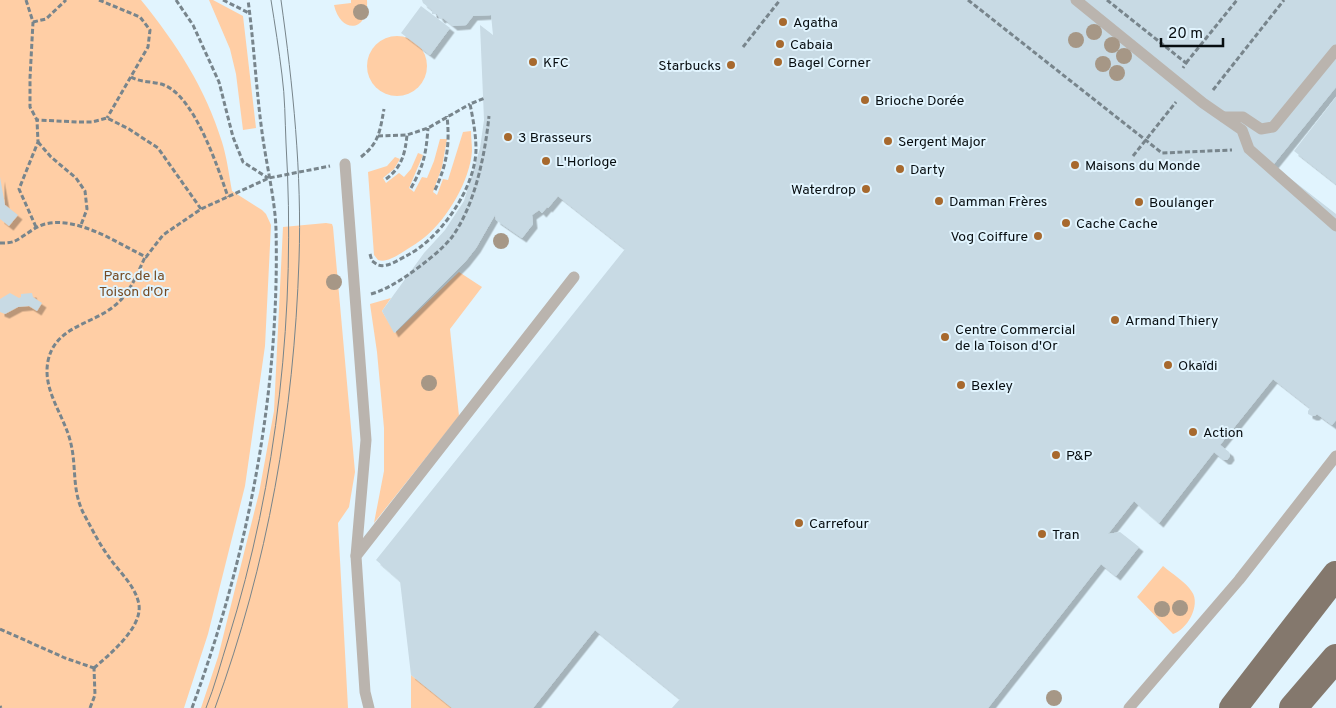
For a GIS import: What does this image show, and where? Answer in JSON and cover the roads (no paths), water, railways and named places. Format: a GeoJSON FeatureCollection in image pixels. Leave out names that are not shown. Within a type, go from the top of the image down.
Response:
{"type":"FeatureCollection","features":[{"type":"Feature","properties":{"kind":"highway"},"geometry":{"type":"LineString","coordinates":[[1233,708],[1335,576]]}},
{"type":"Feature","properties":{"kind":"highway"},"geometry":{"type":"LineString","coordinates":[[1293,708],[1336,658]]}},
{"type":"Feature","properties":{"kind":"lane"},"geometry":{"type":"LineString","coordinates":[[1076,0],[1203,103],[1242,130],[1249,149],[1336,226]]}},
{"type":"Feature","properties":{"kind":"lane"},"geometry":{"type":"LineString","coordinates":[[1224,117],[1243,117],[1261,129],[1273,127],[1336,50]]}},
{"type":"Feature","properties":{"kind":"lane"},"geometry":{"type":"LineString","coordinates":[[345,164],[366,440],[356,556],[365,692],[369,708]]}},
{"type":"Feature","properties":{"kind":"lane"},"geometry":{"type":"LineString","coordinates":[[356,556],[574,277]]}},
{"type":"Feature","properties":{"kind":"lane"},"geometry":{"type":"LineString","coordinates":[[1129,708],[1239,580],[1336,456]]}},
{"type":"Feature","properties":{"kind":"tram line"},"geometry":{"type":"LineString","coordinates":[[206,708],[218,674],[245,580],[260,518],[280,394],[288,269],[288,206],[284,92],[271,0]]}},
{"type":"Feature","properties":{"kind":"tram line"},"geometry":{"type":"LineString","coordinates":[[215,708],[234,654],[264,543],[284,431],[291,374],[296,317],[300,227],[293,97],[281,0]]}},
{"type":"Feature","properties":{"kind":"place","name":"Agatha"},"geometry":{"type":"Point","coordinates":[783,22]}},
{"type":"Feature","properties":{"kind":"place","name":"Cabaia"},"geometry":{"type":"Point","coordinates":[780,44]}},
{"type":"Feature","properties":{"kind":"place","name":"KFC"},"geometry":{"type":"Point","coordinates":[533,62]}},
{"type":"Feature","properties":{"kind":"place","name":"Bagel Corner"},"geometry":{"type":"Point","coordinates":[778,62]}},
{"type":"Feature","properties":{"kind":"place","name":"Starbucks"},"geometry":{"type":"Point","coordinates":[731,65]}},
{"type":"Feature","properties":{"kind":"place","name":"Brioche Dorée"},"geometry":{"type":"Point","coordinates":[865,100]}},
{"type":"Feature","properties":{"kind":"place","name":"3 Brasseurs"},"geometry":{"type":"Point","coordinates":[508,137]}},
{"type":"Feature","properties":{"kind":"place","name":"Sergent Major"},"geometry":{"type":"Point","coordinates":[888,141]}},
{"type":"Feature","properties":{"kind":"place","name":"L'Horloge"},"geometry":{"type":"Point","coordinates":[546,161]}},
{"type":"Feature","properties":{"kind":"place","name":"Maisons du Monde"},"geometry":{"type":"Point","coordinates":[1075,165]}},
{"type":"Feature","properties":{"kind":"place","name":"Darty"},"geometry":{"type":"Point","coordinates":[900,169]}},
{"type":"Feature","properties":{"kind":"place","name":"Waterdrop"},"geometry":{"type":"Point","coordinates":[866,189]}},
{"type":"Feature","properties":{"kind":"place","name":"Damman Frères"},"geometry":{"type":"Point","coordinates":[939,201]}},
{"type":"Feature","properties":{"kind":"place","name":"Boulanger"},"geometry":{"type":"Point","coordinates":[1139,202]}},
{"type":"Feature","properties":{"kind":"place","name":"Cache Cache"},"geometry":{"type":"Point","coordinates":[1066,223]}},
{"type":"Feature","properties":{"kind":"place","name":"Vog Coiffure"},"geometry":{"type":"Point","coordinates":[1038,236]}},
{"type":"Feature","properties":{"kind":"place","name":"Armand Thiery"},"geometry":{"type":"Point","coordinates":[1115,320]}},
{"type":"Feature","properties":{"kind":"place","name":"Centre Commercial de la Toison d'Or"},"geometry":{"type":"Point","coordinates":[945,337]}},
{"type":"Feature","properties":{"kind":"place","name":"Okaïdi"},"geometry":{"type":"Point","coordinates":[1168,365]}},
{"type":"Feature","properties":{"kind":"place","name":"Bexley"},"geometry":{"type":"Point","coordinates":[961,385]}},
{"type":"Feature","properties":{"kind":"place","name":"Action"},"geometry":{"type":"Point","coordinates":[1193,432]}},
{"type":"Feature","properties":{"kind":"place","name":"P&P"},"geometry":{"type":"Point","coordinates":[1056,455]}},
{"type":"Feature","properties":{"kind":"place","name":"Carrefour"},"geometry":{"type":"Point","coordinates":[799,523]}},
{"type":"Feature","properties":{"kind":"place","name":"Tran"},"geometry":{"type":"Point","coordinates":[1042,534]}},
{"type":"Feature","properties":{"kind":"park label","name":"Parc de la Toison d'Or"},"geometry":{"type":"Point","coordinates":[134,284]}}]}
